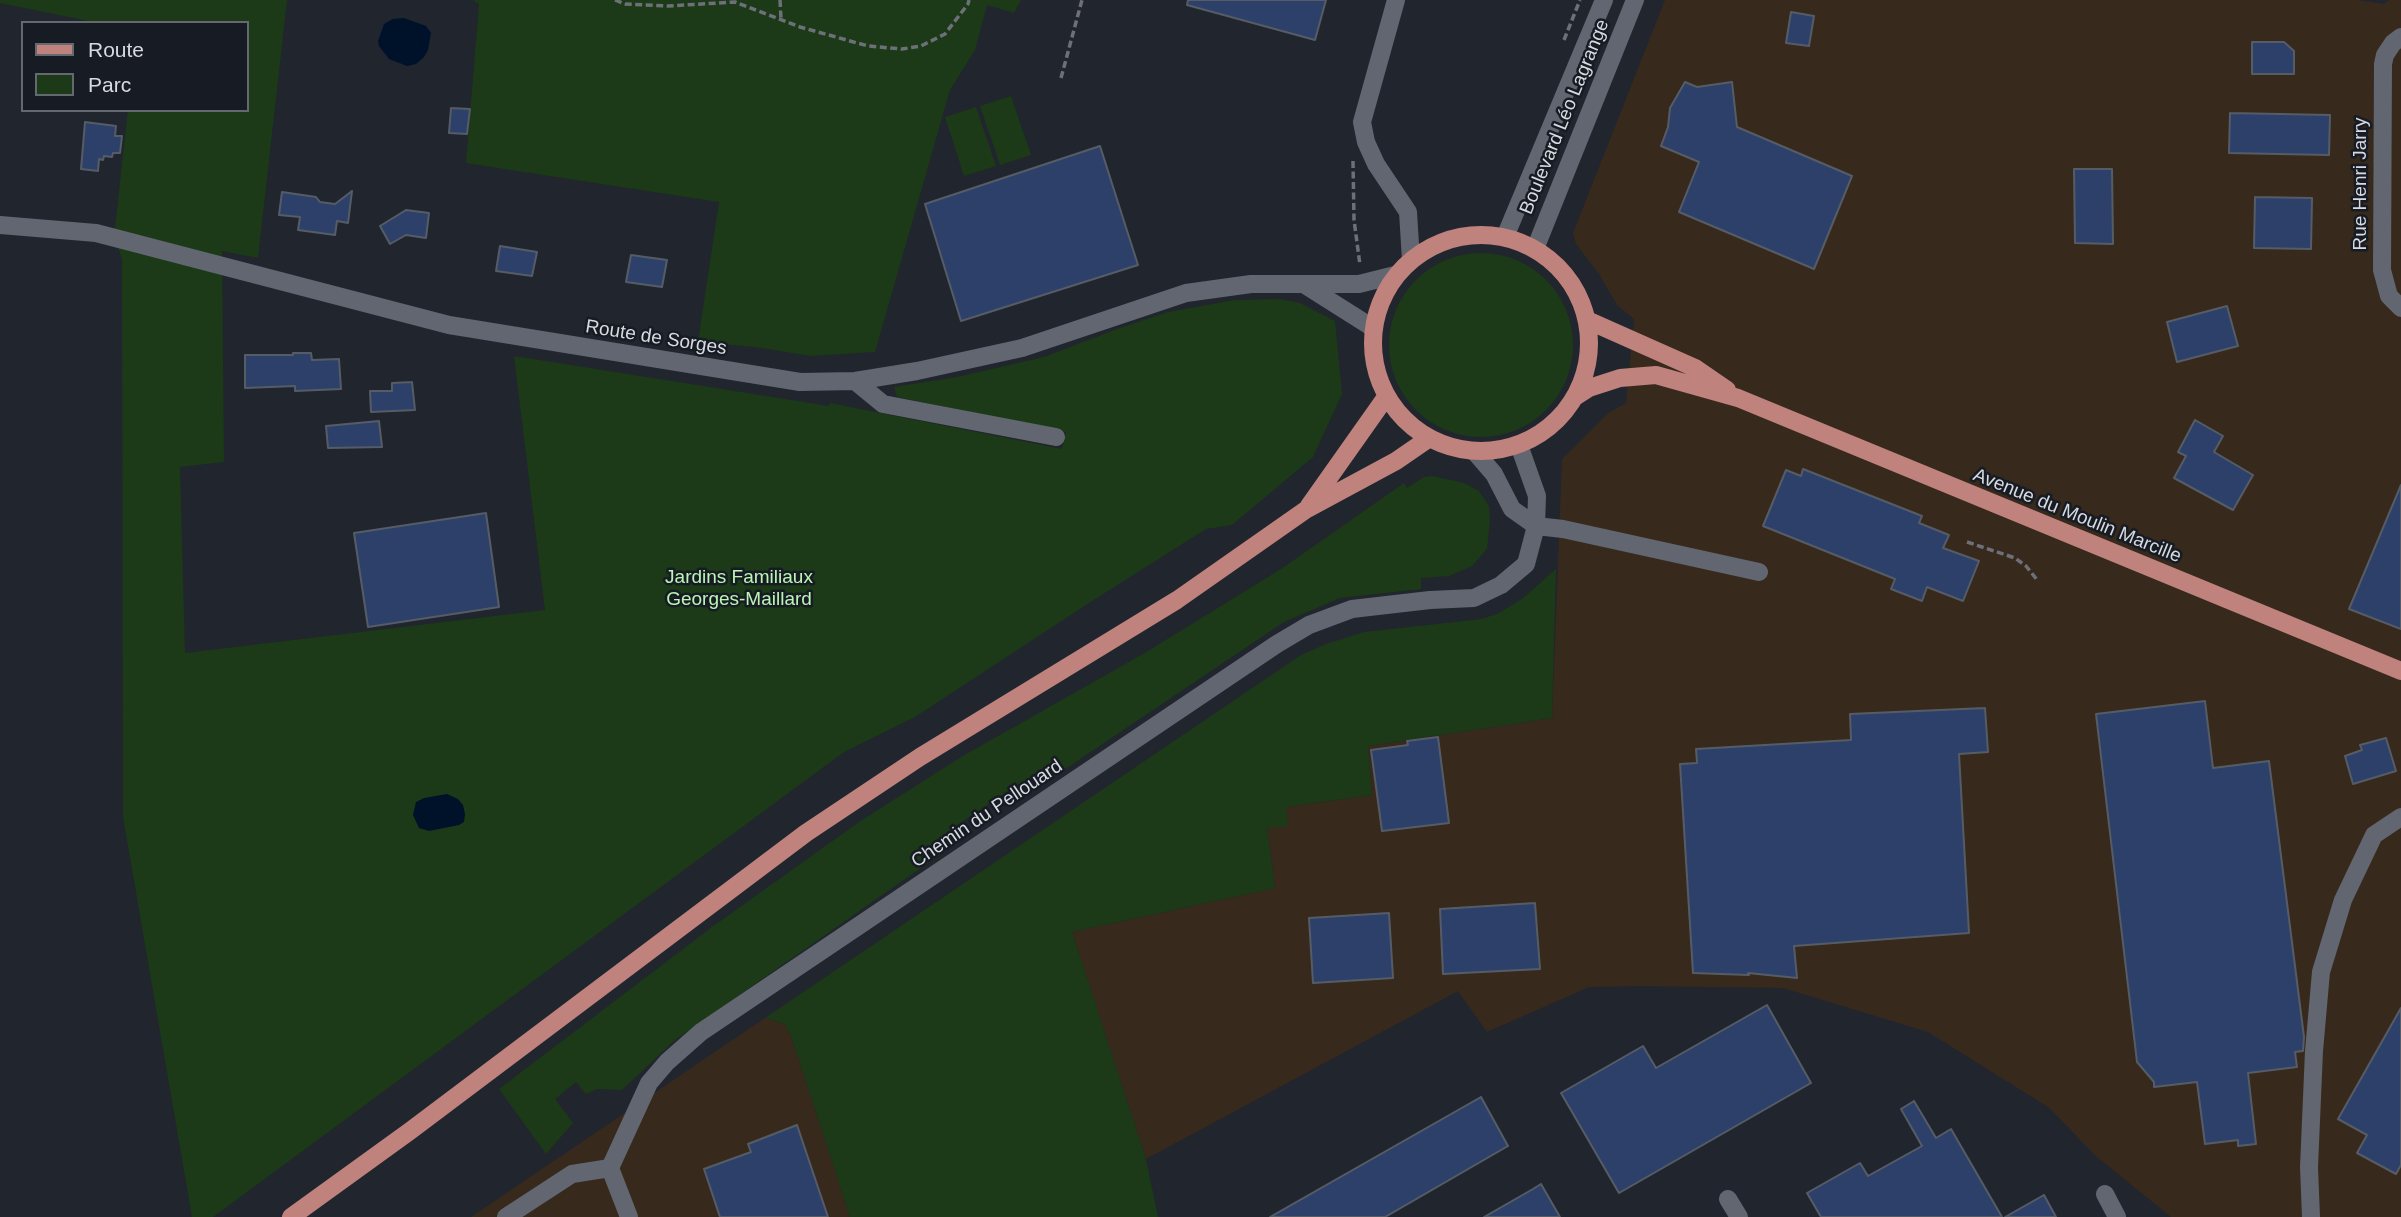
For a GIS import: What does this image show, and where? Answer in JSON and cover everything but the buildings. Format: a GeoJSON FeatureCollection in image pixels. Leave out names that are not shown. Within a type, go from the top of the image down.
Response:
{"type":"FeatureCollection","features":[{"type":"Feature","properties":{"kind":"main road"},"geometry":{"type":"LineString","coordinates":[[1472,235],[1505,237],[1535,249],[1559,268],[1577,292],[1587,320],[1590,346],[1586,373],[1576,397],[1551,426],[1518,445],[1497,451],[1475,452],[1451,448],[1428,439],[1404,421],[1386,397],[1373,364],[1373,328],[1380,300],[1395,275],[1411,260],[1439,243],[1472,235]]}},
{"type":"Feature","properties":{"kind":"main road","name":"Avenue du Moulin Marcille"},"geometry":{"type":"LineString","coordinates":[[1587,320],[1695,368],[1738,398]]}},
{"type":"Feature","properties":{"kind":"main road","name":"Avenue du Moulin Marcille"},"geometry":{"type":"LineString","coordinates":[[1576,397],[1603,383],[1628,377],[1656,375],[1738,398],[2401,671]]}},
{"type":"Feature","properties":{"kind":"main road"},"geometry":{"type":"LineString","coordinates":[[1307,509],[1386,397]]}},
{"type":"Feature","properties":{"kind":"main road"},"geometry":{"type":"LineString","coordinates":[[291,1217],[410,1131],[806,833],[920,757],[1177,600],[1307,509],[1396,461],[1428,439]]}},
{"type":"Feature","properties":{"kind":"street"},"geometry":{"type":"LineString","coordinates":[[1396,0],[1363,122],[1366,142],[1376,164],[1408,212],[1411,260]]}},
{"type":"Feature","properties":{"kind":"street","name":"Boulevard Léo Lagrange"},"geometry":{"type":"LineString","coordinates":[[1505,237],[1604,0]]}},
{"type":"Feature","properties":{"kind":"street","name":"Boulevard Léo Lagrange"},"geometry":{"type":"LineString","coordinates":[[1535,249],[1635,0]]}},
{"type":"Feature","properties":{"kind":"street","name":"Rue Henri Jarry"},"geometry":{"type":"LineString","coordinates":[[2401,37],[2385,55],[2382,94],[2382,270],[2389,296],[2401,307]]}},
{"type":"Feature","properties":{"kind":"street","name":"Route de Sorges"},"geometry":{"type":"LineString","coordinates":[[0,225],[96,233],[449,325],[800,382],[855,381],[917,372],[1022,348],[1186,293],[1251,285],[1359,284],[1395,275]]}},
{"type":"Feature","properties":{"kind":"street"},"geometry":{"type":"LineString","coordinates":[[1305,285],[1373,328]]}},
{"type":"Feature","properties":{"kind":"street"},"geometry":{"type":"LineString","coordinates":[[855,381],[883,404],[1056,437]]}},
{"type":"Feature","properties":{"kind":"street","name":"Chemin du Pellouard"},"geometry":{"type":"LineString","coordinates":[[610,1168],[649,1083],[667,1062],[701,1032],[1277,643],[1309,625],[1352,610],[1430,600],[1474,598],[1501,585],[1525,564],[1535,526],[1537,496],[1518,445]]}},
{"type":"Feature","properties":{"kind":"street"},"geometry":{"type":"LineString","coordinates":[[1475,452],[1494,474],[1512,509],[1535,526],[1563,529],[1759,572]]}},
{"type":"Feature","properties":{"kind":"street"},"geometry":{"type":"LineString","coordinates":[[2311,1217],[2309,1167],[2314,1051],[2321,972],[2343,900],[2375,835],[2401,817]]}},
{"type":"Feature","properties":{"kind":"street"},"geometry":{"type":"LineString","coordinates":[[506,1217],[572,1174],[610,1168],[629,1217]]}},
{"type":"Feature","properties":{"kind":"street"},"geometry":{"type":"LineString","coordinates":[[2105,1194],[2117,1217]]}},
{"type":"Feature","properties":{"kind":"street"},"geometry":{"type":"LineString","coordinates":[[1728,1199],[1739,1217]]}},
{"type":"Feature","properties":{"kind":"path"},"geometry":{"type":"LineString","coordinates":[[615,0],[625,4],[668,6],[735,2],[868,46],[902,49],[921,46],[945,34],[969,0]]}},
{"type":"Feature","properties":{"kind":"path"},"geometry":{"type":"LineString","coordinates":[[780,0],[781,19]]}},
{"type":"Feature","properties":{"kind":"path"},"geometry":{"type":"LineString","coordinates":[[1061,78],[1082,0]]}},
{"type":"Feature","properties":{"kind":"path"},"geometry":{"type":"LineString","coordinates":[[1353,156],[1354,220],[1361,271]]}},
{"type":"Feature","properties":{"kind":"path"},"geometry":{"type":"LineString","coordinates":[[1967,542],[2015,558],[2026,565],[2038,581]]}},
{"type":"Feature","properties":{"kind":"shaded area"},"geometry":{"type":"Polygon","coordinates":[[[1665,0],[2357,0],[2384,4],[2389,0],[2401,0],[2401,1217],[2171,1217],[2097,1157],[2048,1107],[1928,1032],[1783,988],[1589,987],[1487,1032],[1458,991],[1146,1159],[1072,932],[1275,888],[1267,828],[1286,807],[1372,795],[1368,746],[1552,718],[1562,459],[1608,413],[1626,403],[1634,319],[1617,305],[1599,274],[1576,244],[1573,233],[1665,0]]]}},
{"type":"Feature","properties":{"kind":"shaded area"},"geometry":{"type":"Polygon","coordinates":[[[765,1018],[785,1024],[792,1039],[850,1217],[471,1217],[765,1018]]]}},
{"type":"Feature","properties":{"kind":"green space","name":"Jardins Familiaux Georges-Maillard"},"geometry":{"type":"Polygon","coordinates":[[[0,0],[287,0],[258,258],[222,251],[224,462],[180,467],[185,653],[545,610],[514,356],[829,406],[830,403],[1062,449],[1066,432],[897,397],[894,387],[957,377],[1044,357],[1168,312],[1235,300],[1280,299],[1300,303],[1335,321],[1342,394],[1313,457],[1232,525],[1206,529],[915,717],[844,752],[213,1217],[192,1217],[123,817],[122,259],[114,237],[128,112],[248,112],[248,21],[88,21],[0,3],[0,0]]]}},
{"type":"Feature","properties":{"kind":"green space"},"geometry":{"type":"Polygon","coordinates":[[[473,0],[1021,0],[1014,13],[987,5],[975,50],[950,90],[875,352],[811,356],[698,342],[719,202],[466,163],[479,4],[473,0]]]}},
{"type":"Feature","properties":{"kind":"green space"},"geometry":{"type":"Polygon","coordinates":[[[1011,96],[1031,155],[1000,165],[980,106],[1011,96]]]}},
{"type":"Feature","properties":{"kind":"green space"},"geometry":{"type":"Polygon","coordinates":[[[976,107],[996,166],[964,176],[945,117],[976,107]]]}},
{"type":"Feature","properties":{"kind":"green space"},"geometry":{"type":"Polygon","coordinates":[[[1481,253],[1499,254],[1516,260],[1532,268],[1546,280],[1558,294],[1566,310],[1572,327],[1572,363],[1566,380],[1558,396],[1546,410],[1532,422],[1516,430],[1499,436],[1481,437],[1463,436],[1446,430],[1430,422],[1416,410],[1404,396],[1396,380],[1390,363],[1389,345],[1390,327],[1396,310],[1404,294],[1416,280],[1430,268],[1446,260],[1463,254],[1481,253]]]}},
{"type":"Feature","properties":{"kind":"green space"},"geometry":{"type":"Polygon","coordinates":[[[1432,476],[1464,483],[1479,491],[1489,506],[1487,549],[1472,566],[1449,576],[1421,578],[1421,589],[1340,598],[1284,622],[1028,794],[1007,792],[957,825],[948,849],[675,1040],[622,1090],[597,1089],[586,1094],[576,1082],[555,1099],[573,1123],[546,1154],[499,1089],[712,927],[859,822],[961,757],[1143,654],[1281,569],[1404,483],[1407,488],[1424,477],[1432,476]]]}},
{"type":"Feature","properties":{"kind":"green space"},"geometry":{"type":"Polygon","coordinates":[[[1556,569],[1552,718],[1368,746],[1372,795],[1286,807],[1288,826],[1267,828],[1275,888],[1072,932],[1146,1159],[1158,1217],[850,1217],[792,1039],[785,1024],[765,1018],[1301,655],[1364,632],[1482,619],[1499,613],[1522,599],[1556,569]]]}},
{"type":"Feature","properties":{"kind":"water"},"geometry":{"type":"Polygon","coordinates":[[[404,18],[426,26],[431,33],[424,57],[416,64],[407,66],[389,59],[378,41],[384,24],[393,19],[404,18]]]}},
{"type":"Feature","properties":{"kind":"water"},"geometry":{"type":"Polygon","coordinates":[[[447,794],[458,799],[463,805],[464,822],[429,831],[419,828],[413,815],[416,802],[447,794]]]}}]}
